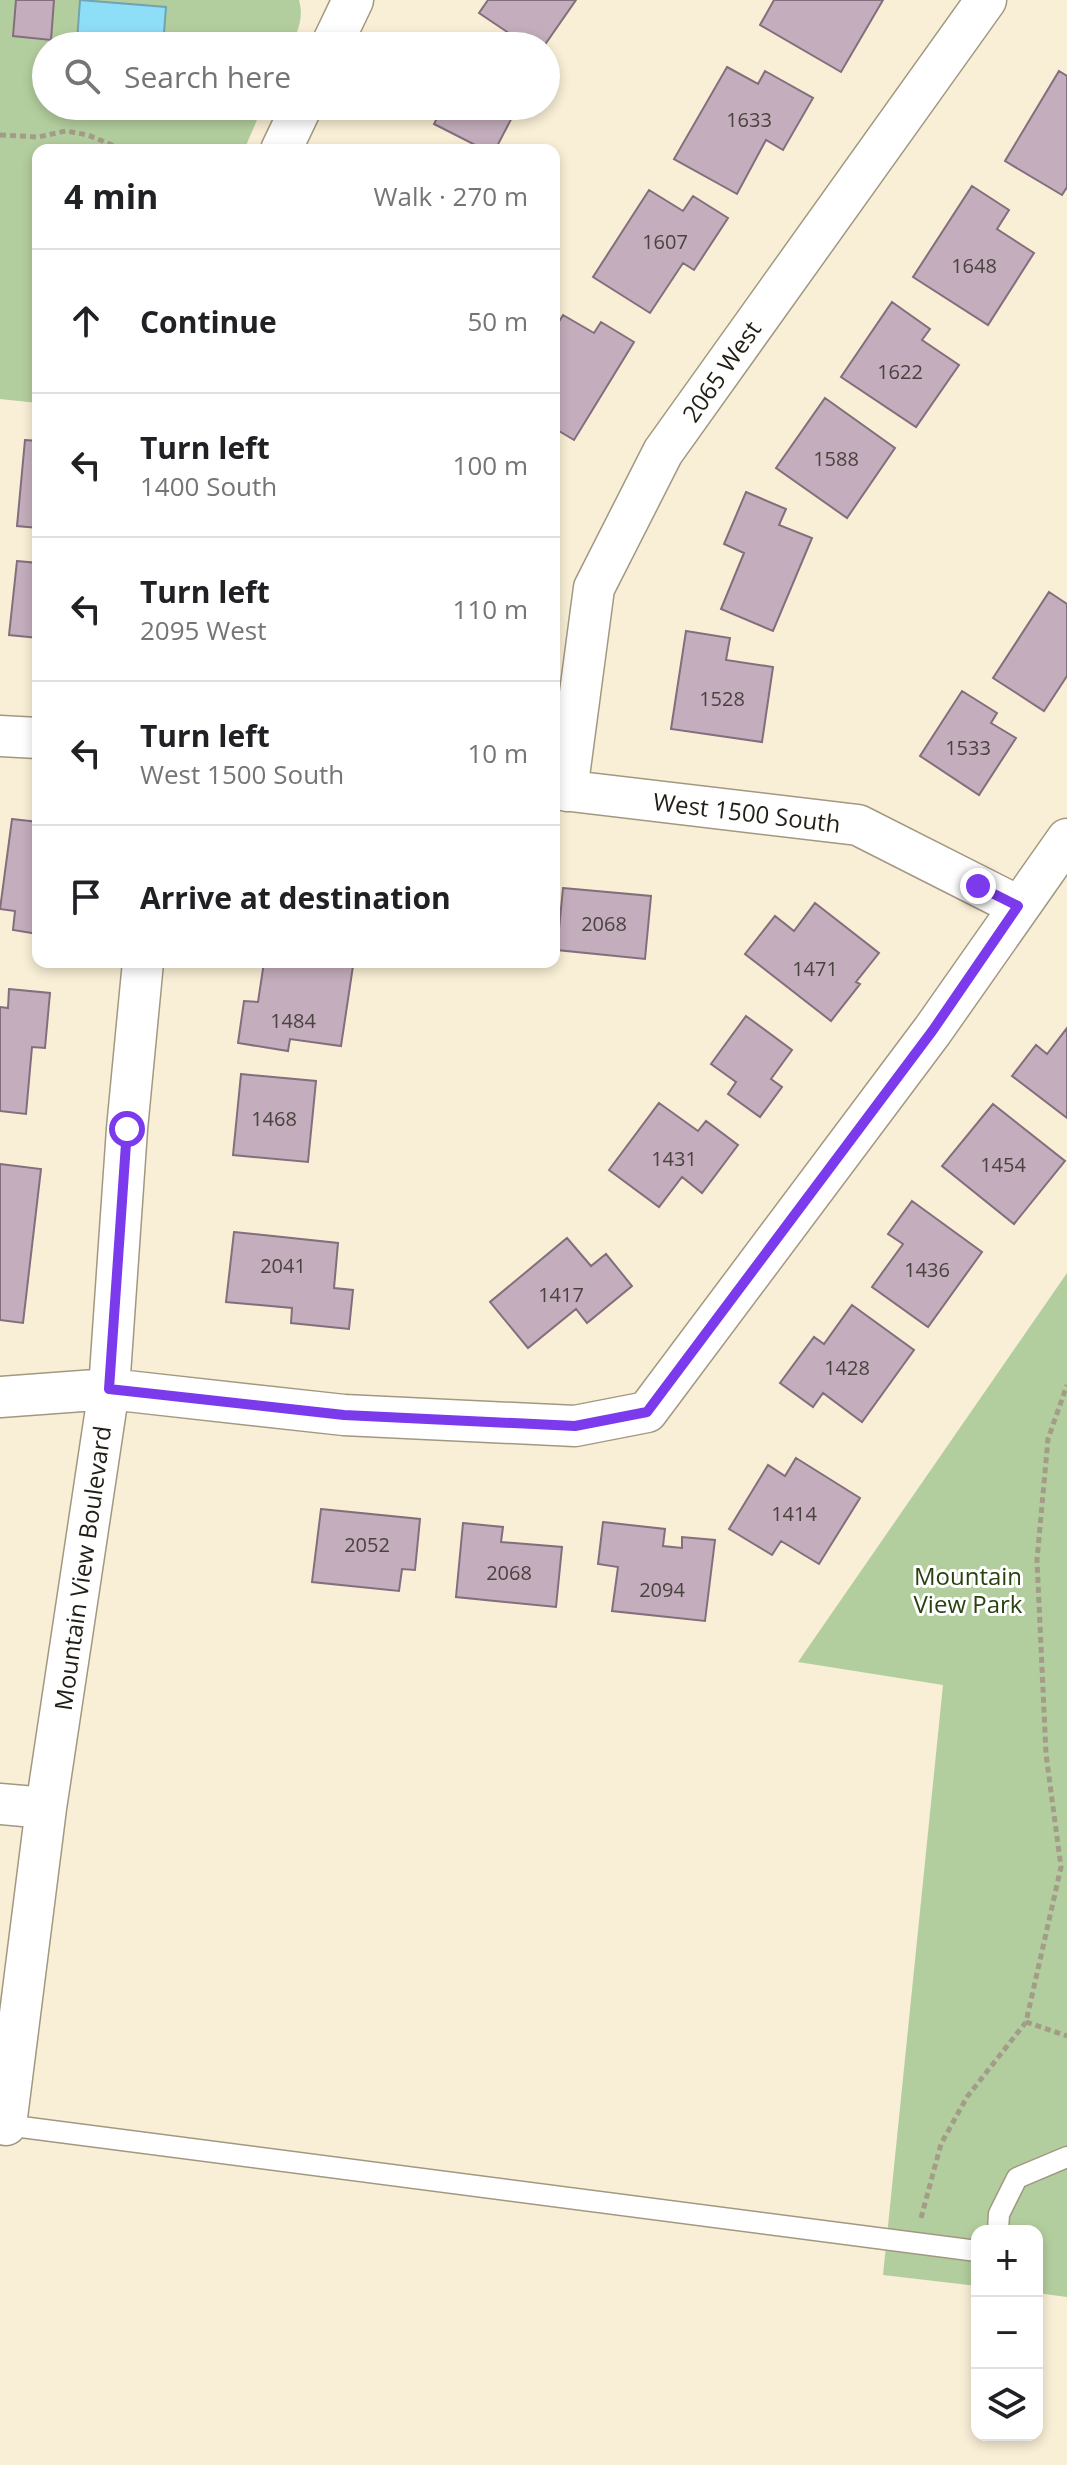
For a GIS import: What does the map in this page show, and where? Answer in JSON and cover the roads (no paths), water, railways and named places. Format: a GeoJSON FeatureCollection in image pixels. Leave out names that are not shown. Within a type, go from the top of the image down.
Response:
{"type":"FeatureCollection","features":[{"type":"Feature","properties":{"kind":"street"},"geometry":{"type":"LineString","coordinates":[[338,32],[353,0]]}},
{"type":"Feature","properties":{"kind":"street","name":"2065 West"},"geometry":{"type":"LineString","coordinates":[[560,790],[594,588],[663,452],[986,0]]}},
{"type":"Feature","properties":{"kind":"street"},"geometry":{"type":"LineString","coordinates":[[284,144],[295,120]]}},
{"type":"Feature","properties":{"kind":"street"},"geometry":{"type":"LineString","coordinates":[[0,736],[32,738]]}},
{"type":"Feature","properties":{"kind":"street","name":"West 1500 South"},"geometry":{"type":"LineString","coordinates":[[560,790],[858,825],[1018,906]]}},
{"type":"Feature","properties":{"kind":"street"},"geometry":{"type":"LineString","coordinates":[[0,1397],[109,1389],[344,1415],[575,1426],[647,1412],[933,1030],[1067,839]]}},
{"type":"Feature","properties":{"kind":"street","name":"Mountain View Boulevard"},"geometry":{"type":"LineString","coordinates":[[6,2125],[46,1808],[109,1389],[127,1129],[142,968]]}},
{"type":"Feature","properties":{"kind":"street"},"geometry":{"type":"LineString","coordinates":[[0,1804],[46,1808]]}},
{"type":"Feature","properties":{"kind":"lane"},"geometry":{"type":"LineString","coordinates":[[6,2125],[971,2250]]}},
{"type":"Feature","properties":{"kind":"lane"},"geometry":{"type":"LineString","coordinates":[[998,2225],[999,2214],[1017,2178],[1067,2157]]}},
{"type":"Feature","properties":{"kind":"water"},"geometry":{"type":"Polygon","coordinates":[[[80,0],[166,7],[164,32],[78,32],[80,0]]]}},
{"type":"Feature","properties":{"kind":"park label","name":"Mountain View Park"},"geometry":{"type":"Point","coordinates":[968,1589]}}]}
